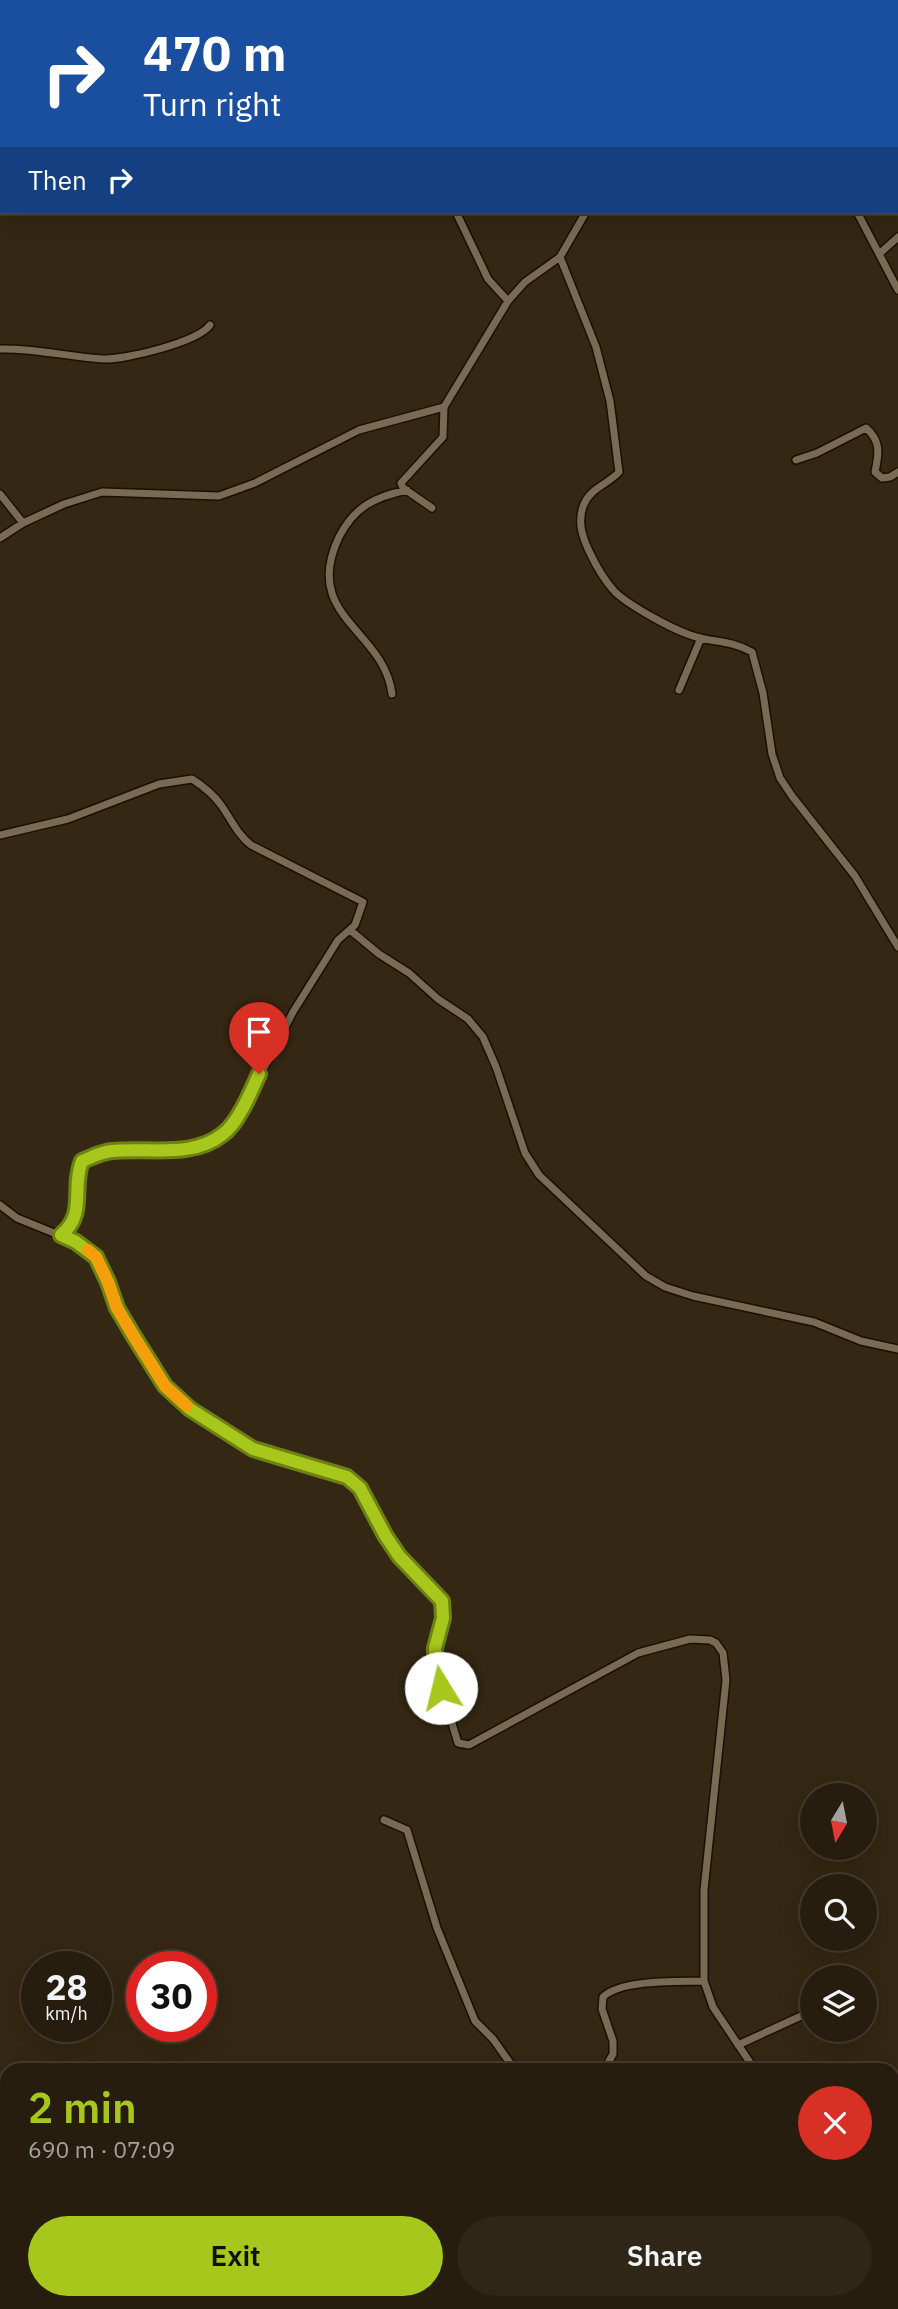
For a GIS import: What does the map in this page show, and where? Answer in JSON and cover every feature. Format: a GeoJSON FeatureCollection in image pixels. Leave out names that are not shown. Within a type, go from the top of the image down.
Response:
{"type":"FeatureCollection","features":[{"type":"Feature","properties":{"kind":"street"},"geometry":{"type":"LineString","coordinates":[[457,214],[488,279],[508,301]]}},
{"type":"Feature","properties":{"kind":"street"},"geometry":{"type":"LineString","coordinates":[[432,508],[401,483],[443,437],[444,407],[508,301],[525,282],[560,257],[585,214]]}},
{"type":"Feature","properties":{"kind":"street"},"geometry":{"type":"LineString","coordinates":[[859,214],[898,290]]}},
{"type":"Feature","properties":{"kind":"street"},"geometry":{"type":"LineString","coordinates":[[879,254],[898,237]]}},
{"type":"Feature","properties":{"kind":"street"},"geometry":{"type":"LineString","coordinates":[[560,257],[596,347],[610,401],[619,472],[613,479],[596,488],[584,504],[580,525],[598,569],[617,594],[658,620],[691,636],[737,644],[751,652],[763,693],[772,754],[780,778],[855,876],[898,947]]}},
{"type":"Feature","properties":{"kind":"street"},"geometry":{"type":"LineString","coordinates":[[0,349],[54,351],[105,359],[181,343],[205,332],[210,325]]}},
{"type":"Feature","properties":{"kind":"street"},"geometry":{"type":"LineString","coordinates":[[0,538],[23,523],[64,504],[102,492],[219,496],[255,483],[359,430],[444,407]]}},
{"type":"Feature","properties":{"kind":"street"},"geometry":{"type":"LineString","coordinates":[[796,460],[866,428],[874,435],[878,444],[879,456],[875,472],[882,478],[898,472]]}},
{"type":"Feature","properties":{"kind":"street"},"geometry":{"type":"LineString","coordinates":[[392,694],[390,683],[374,653],[333,600],[331,555],[344,529],[360,508],[376,498],[407,490]]}},
{"type":"Feature","properties":{"kind":"street"},"geometry":{"type":"LineString","coordinates":[[0,494],[23,523]]}},
{"type":"Feature","properties":{"kind":"street"},"geometry":{"type":"LineString","coordinates":[[679,690],[701,638]]}},
{"type":"Feature","properties":{"kind":"street"},"geometry":{"type":"LineString","coordinates":[[0,835],[68,819],[159,784],[192,779],[206,788],[220,803],[242,838],[251,845],[363,901],[355,925],[338,940],[293,1012],[248,1099],[225,1134],[209,1143],[186,1149],[113,1151],[82,1161],[76,1175],[76,1213],[72,1226],[61,1235]]}},
{"type":"Feature","properties":{"kind":"street"},"geometry":{"type":"LineString","coordinates":[[349,930],[468,1019],[483,1037],[525,1153],[539,1175],[646,1276],[665,1287],[693,1296],[814,1322],[860,1340],[898,1349]]}},
{"type":"Feature","properties":{"kind":"street"},"geometry":{"type":"LineString","coordinates":[[0,1205],[17,1218],[76,1242],[96,1257],[117,1308],[133,1335],[165,1386],[190,1409],[253,1449],[347,1477],[360,1488],[399,1556],[442,1601],[443,1618],[435,1648],[435,1668],[457,1744],[468,1745],[638,1653],[690,1639],[716,1643],[723,1653],[726,1680],[704,1889],[704,1981],[713,2007],[750,2063]]}},
{"type":"Feature","properties":{"kind":"street"},"geometry":{"type":"LineString","coordinates":[[384,1820],[407,1830],[437,1928],[475,2021],[494,2039],[510,2063]]}},
{"type":"Feature","properties":{"kind":"street"},"geometry":{"type":"LineString","coordinates":[[608,2063],[612,2054],[612,2041],[603,2009],[603,1997],[610,1991],[643,1984],[704,1981]]}},
{"type":"Feature","properties":{"kind":"street"},"geometry":{"type":"LineString","coordinates":[[738,2045],[800,2017]]}},
{"type":"Feature","properties":{"kind":"slow traffic"},"geometry":{"type":"LineString","coordinates":[[88,1250],[96,1257],[117,1308],[165,1386],[187,1406]]}},
{"type":"Feature","properties":{"kind":"route"},"geometry":{"type":"LineString","coordinates":[[259,1074],[248,1099],[225,1134],[209,1143],[186,1149],[113,1151],[82,1161],[76,1175],[76,1213],[72,1226],[61,1235],[96,1257],[117,1308],[133,1335],[165,1386],[190,1409],[253,1449],[347,1477],[360,1488],[399,1556],[442,1601],[443,1618],[435,1648],[435,1668],[441,1688]]}}]}
